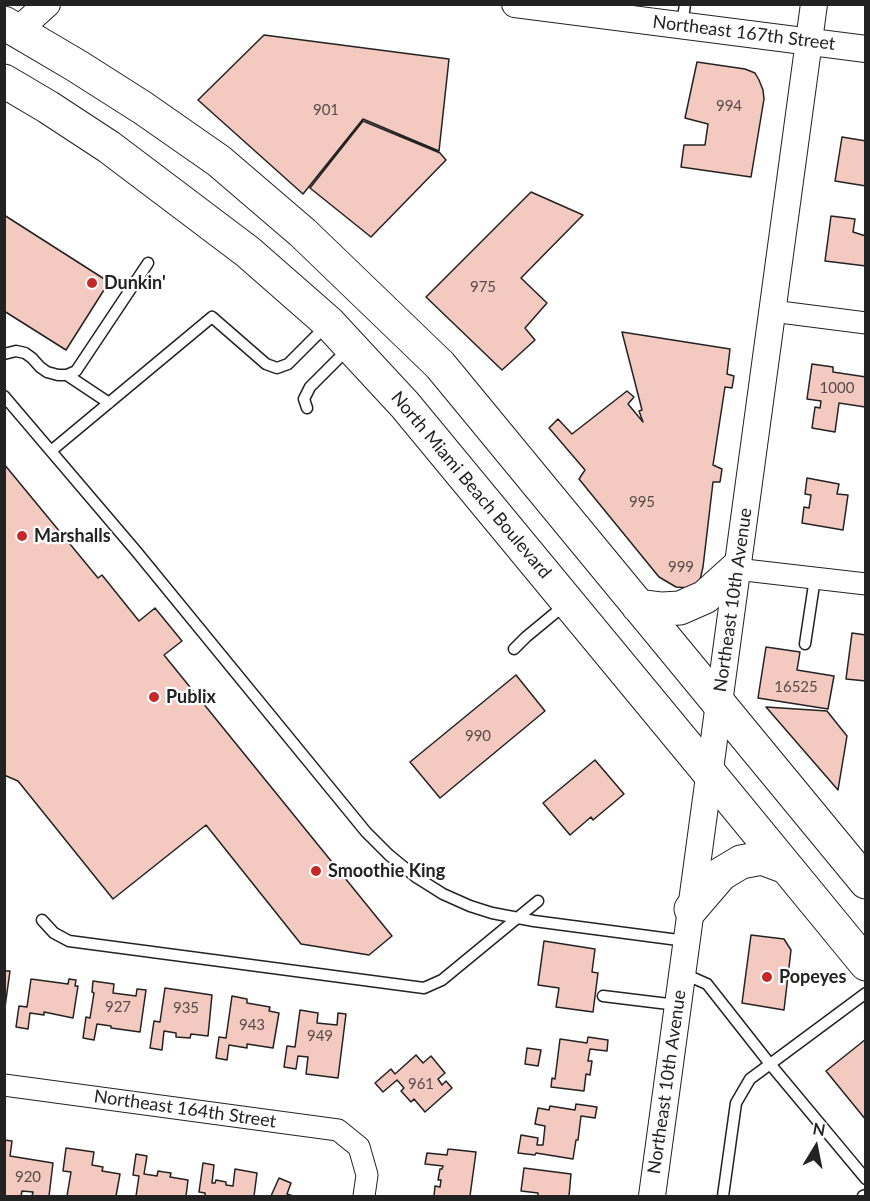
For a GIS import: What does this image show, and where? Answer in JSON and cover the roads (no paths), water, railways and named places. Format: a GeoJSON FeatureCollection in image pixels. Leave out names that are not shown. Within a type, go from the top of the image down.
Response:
{"type":"FeatureCollection","features":[{"type":"Feature","properties":{"kind":"main road"},"geometry":{"type":"LineString","coordinates":[[9,30],[75,64],[219,161],[303,232],[440,365],[866,882]]}},
{"type":"Feature","properties":{"kind":"main road","name":"North Miami Beach Boulevard"},"geometry":{"type":"LineString","coordinates":[[4,81],[48,107],[118,154],[248,252],[340,335],[405,405],[866,964]]}},
{"type":"Feature","properties":{"kind":"main road"},"geometry":{"type":"LineString","coordinates":[[638,606],[662,609],[680,608],[705,597],[736,569]]}},
{"type":"Feature","properties":{"kind":"main road"},"geometry":{"type":"LineString","coordinates":[[691,909],[721,874],[741,862],[762,858],[786,867]]}},
{"type":"Feature","properties":{"kind":"street"},"geometry":{"type":"LineString","coordinates":[[9,30],[47,4]]}},
{"type":"Feature","properties":{"kind":"street","name":"Northeast 167th Street"},"geometry":{"type":"LineString","coordinates":[[515,4],[683,15],[808,42],[866,49]]}},
{"type":"Feature","properties":{"kind":"street","name":"Northeast 10th Avenue"},"geometry":{"type":"LineString","coordinates":[[652,1197],[814,4]]}},
{"type":"Feature","properties":{"kind":"street"},"geometry":{"type":"LineString","coordinates":[[772,311],[866,323]]}},
{"type":"Feature","properties":{"kind":"street"},"geometry":{"type":"LineString","coordinates":[[736,569],[866,585]]}},
{"type":"Feature","properties":{"kind":"street","name":"Northeast 164th Street"},"geometry":{"type":"LineString","coordinates":[[4,1085],[338,1130],[359,1146],[367,1175],[364,1197]]}},
{"type":"Feature","properties":{"kind":"lane"},"geometry":{"type":"LineString","coordinates":[[4,354],[16,351],[25,353],[40,368],[58,375],[67,375],[76,371],[148,263]]}},
{"type":"Feature","properties":{"kind":"lane"},"geometry":{"type":"LineString","coordinates":[[51,451],[212,317],[266,364],[277,368],[340,335]]}},
{"type":"Feature","properties":{"kind":"lane"},"geometry":{"type":"LineString","coordinates":[[307,408],[304,399],[340,335]]}},
{"type":"Feature","properties":{"kind":"lane"},"geometry":{"type":"LineString","coordinates":[[67,375],[109,403]]}},
{"type":"Feature","properties":{"kind":"lane"},"geometry":{"type":"LineString","coordinates":[[4,396],[136,551],[366,832],[416,877],[470,906],[517,918],[687,941]]}},
{"type":"Feature","properties":{"kind":"lane"},"geometry":{"type":"LineString","coordinates":[[805,644],[814,578]]}},
{"type":"Feature","properties":{"kind":"lane"},"geometry":{"type":"LineString","coordinates":[[514,649],[568,602]]}},
{"type":"Feature","properties":{"kind":"lane"},"geometry":{"type":"LineString","coordinates":[[42,920],[54,933],[69,941],[424,988],[441,981],[538,901]]}},
{"type":"Feature","properties":{"kind":"lane"},"geometry":{"type":"LineString","coordinates":[[682,973],[707,984],[866,1179]]}},
{"type":"Feature","properties":{"kind":"lane"},"geometry":{"type":"LineString","coordinates":[[723,1197],[736,1103],[750,1079],[866,993]]}},
{"type":"Feature","properties":{"kind":"lane"},"geometry":{"type":"LineString","coordinates":[[603,996],[677,1005]]}},
{"type":"Feature","properties":{"kind":"place","name":"Dunkin'"},"geometry":{"type":"Point","coordinates":[92,283]}},
{"type":"Feature","properties":{"kind":"place","name":"Marshalls"},"geometry":{"type":"Point","coordinates":[22,536]}},
{"type":"Feature","properties":{"kind":"place","name":"Publix"},"geometry":{"type":"Point","coordinates":[154,697]}},
{"type":"Feature","properties":{"kind":"place","name":"Smoothie King"},"geometry":{"type":"Point","coordinates":[316,871]}},
{"type":"Feature","properties":{"kind":"place","name":"Popeyes"},"geometry":{"type":"Point","coordinates":[767,977]}}]}
